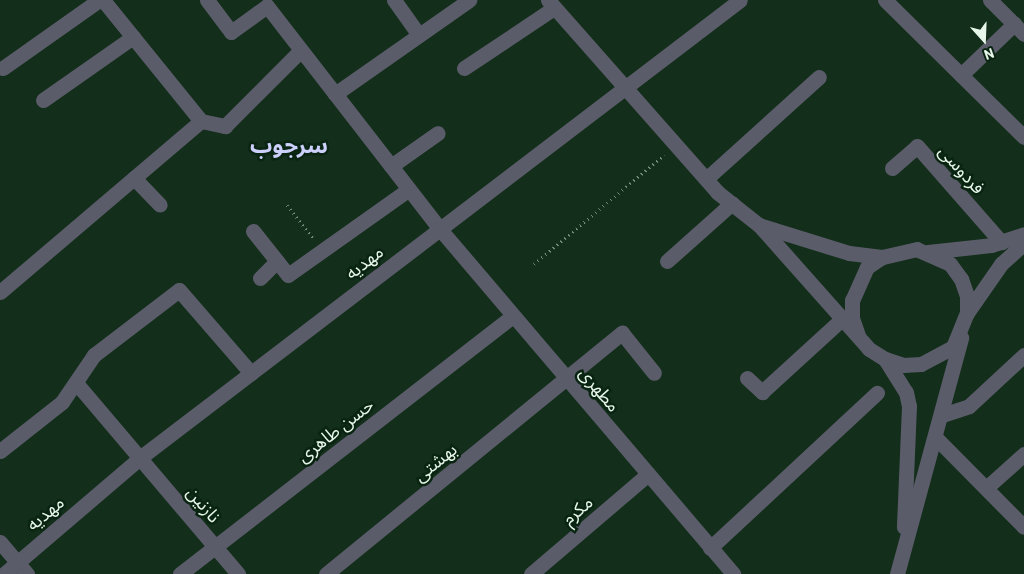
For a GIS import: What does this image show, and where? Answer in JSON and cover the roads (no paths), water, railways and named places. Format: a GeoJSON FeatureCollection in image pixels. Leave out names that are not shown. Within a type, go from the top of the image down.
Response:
{"type":"FeatureCollection","features":[{"type":"Feature","properties":{"kind":"street"},"geometry":{"type":"LineString","coordinates":[[3,68],[99,0]]}},
{"type":"Feature","properties":{"kind":"street"},"geometry":{"type":"LineString","coordinates":[[103,0],[201,121],[225,126],[301,50]]}},
{"type":"Feature","properties":{"kind":"street"},"geometry":{"type":"LineString","coordinates":[[207,0],[232,32],[266,3]]}},
{"type":"Feature","properties":{"kind":"street"},"geometry":{"type":"LineString","coordinates":[[394,0],[419,35]]}},
{"type":"Feature","properties":{"kind":"street"},"geometry":{"type":"LineString","coordinates":[[335,94],[469,0]]}},
{"type":"Feature","properties":{"kind":"street","name":"مهدیه"},"geometry":{"type":"LineString","coordinates":[[4,574],[142,457],[624,86],[740,0]]}},
{"type":"Feature","properties":{"kind":"street"},"geometry":{"type":"LineString","coordinates":[[885,0],[1024,137]]}},
{"type":"Feature","properties":{"kind":"street"},"geometry":{"type":"LineString","coordinates":[[961,75],[1019,29],[990,0]]}},
{"type":"Feature","properties":{"kind":"street","name":"مطهری"},"geometry":{"type":"LineString","coordinates":[[266,3],[439,228],[710,548],[726,572]]}},
{"type":"Feature","properties":{"kind":"street"},"geometry":{"type":"LineString","coordinates":[[464,68],[551,4],[706,179],[759,225],[869,349],[885,359],[903,365],[921,364],[953,347],[962,331]]}},
{"type":"Feature","properties":{"kind":"street"},"geometry":{"type":"LineString","coordinates":[[43,100],[132,36]]}},
{"type":"Feature","properties":{"kind":"street"},"geometry":{"type":"LineString","coordinates":[[706,179],[819,77]]}},
{"type":"Feature","properties":{"kind":"street"},"geometry":{"type":"LineString","coordinates":[[0,292],[201,121]]}},
{"type":"Feature","properties":{"kind":"street"},"geometry":{"type":"LineString","coordinates":[[391,166],[438,133]]}},
{"type":"Feature","properties":{"kind":"street","name":"فردوسی"},"geometry":{"type":"LineString","coordinates":[[892,168],[917,146],[1001,242]]}},
{"type":"Feature","properties":{"kind":"street"},"geometry":{"type":"LineString","coordinates":[[134,178],[160,205]]}},
{"type":"Feature","properties":{"kind":"street"},"geometry":{"type":"LineString","coordinates":[[253,231],[288,275],[409,189]]}},
{"type":"Feature","properties":{"kind":"street"},"geometry":{"type":"LineString","coordinates":[[667,261],[732,203]]}},
{"type":"Feature","properties":{"kind":"street"},"geometry":{"type":"LineString","coordinates":[[759,225],[849,253],[882,256],[899,251],[917,249],[950,264],[960,279],[967,296],[967,314],[942,415],[897,574]]}},
{"type":"Feature","properties":{"kind":"street"},"geometry":{"type":"LineString","coordinates":[[925,252],[1001,242],[1024,234]]}},
{"type":"Feature","properties":{"kind":"street"},"geometry":{"type":"LineString","coordinates":[[967,314],[1002,264],[1024,243]]}},
{"type":"Feature","properties":{"kind":"street"},"geometry":{"type":"LineString","coordinates":[[858,335],[852,318],[852,300],[868,267],[882,256]]}},
{"type":"Feature","properties":{"kind":"street"},"geometry":{"type":"LineString","coordinates":[[260,278],[276,261]]}},
{"type":"Feature","properties":{"kind":"street"},"geometry":{"type":"LineString","coordinates":[[0,451],[62,402],[77,384],[94,355],[179,290],[251,373]]}},
{"type":"Feature","properties":{"kind":"street","name":"حسن طاهری"},"geometry":{"type":"LineString","coordinates":[[180,574],[514,316]]}},
{"type":"Feature","properties":{"kind":"street"},"geometry":{"type":"LineString","coordinates":[[747,378],[762,392],[842,318]]}},
{"type":"Feature","properties":{"kind":"street","name":"بهشتی"},"geometry":{"type":"LineString","coordinates":[[326,574],[622,333],[654,374]]}},
{"type":"Feature","properties":{"kind":"street"},"geometry":{"type":"LineString","coordinates":[[942,415],[969,406],[1024,355]]}},
{"type":"Feature","properties":{"kind":"street"},"geometry":{"type":"LineString","coordinates":[[885,359],[906,392],[909,406],[902,551]]}},
{"type":"Feature","properties":{"kind":"street","name":"نازنین"},"geometry":{"type":"LineString","coordinates":[[77,384],[142,457],[238,574]]}},
{"type":"Feature","properties":{"kind":"street"},"geometry":{"type":"LineString","coordinates":[[710,548],[877,392]]}},
{"type":"Feature","properties":{"kind":"street"},"geometry":{"type":"LineString","coordinates":[[936,438],[1024,527]]}},
{"type":"Feature","properties":{"kind":"street"},"geometry":{"type":"LineString","coordinates":[[986,488],[1024,454]]}},
{"type":"Feature","properties":{"kind":"street","name":"مکرم"},"geometry":{"type":"LineString","coordinates":[[531,574],[648,474]]}},
{"type":"Feature","properties":{"kind":"street"},"geometry":{"type":"LineString","coordinates":[[0,542],[27,574]]}},
{"type":"Feature","properties":{"kind":"district","name":"سرجوب"},"geometry":{"type":"Point","coordinates":[289,145]}}]}
